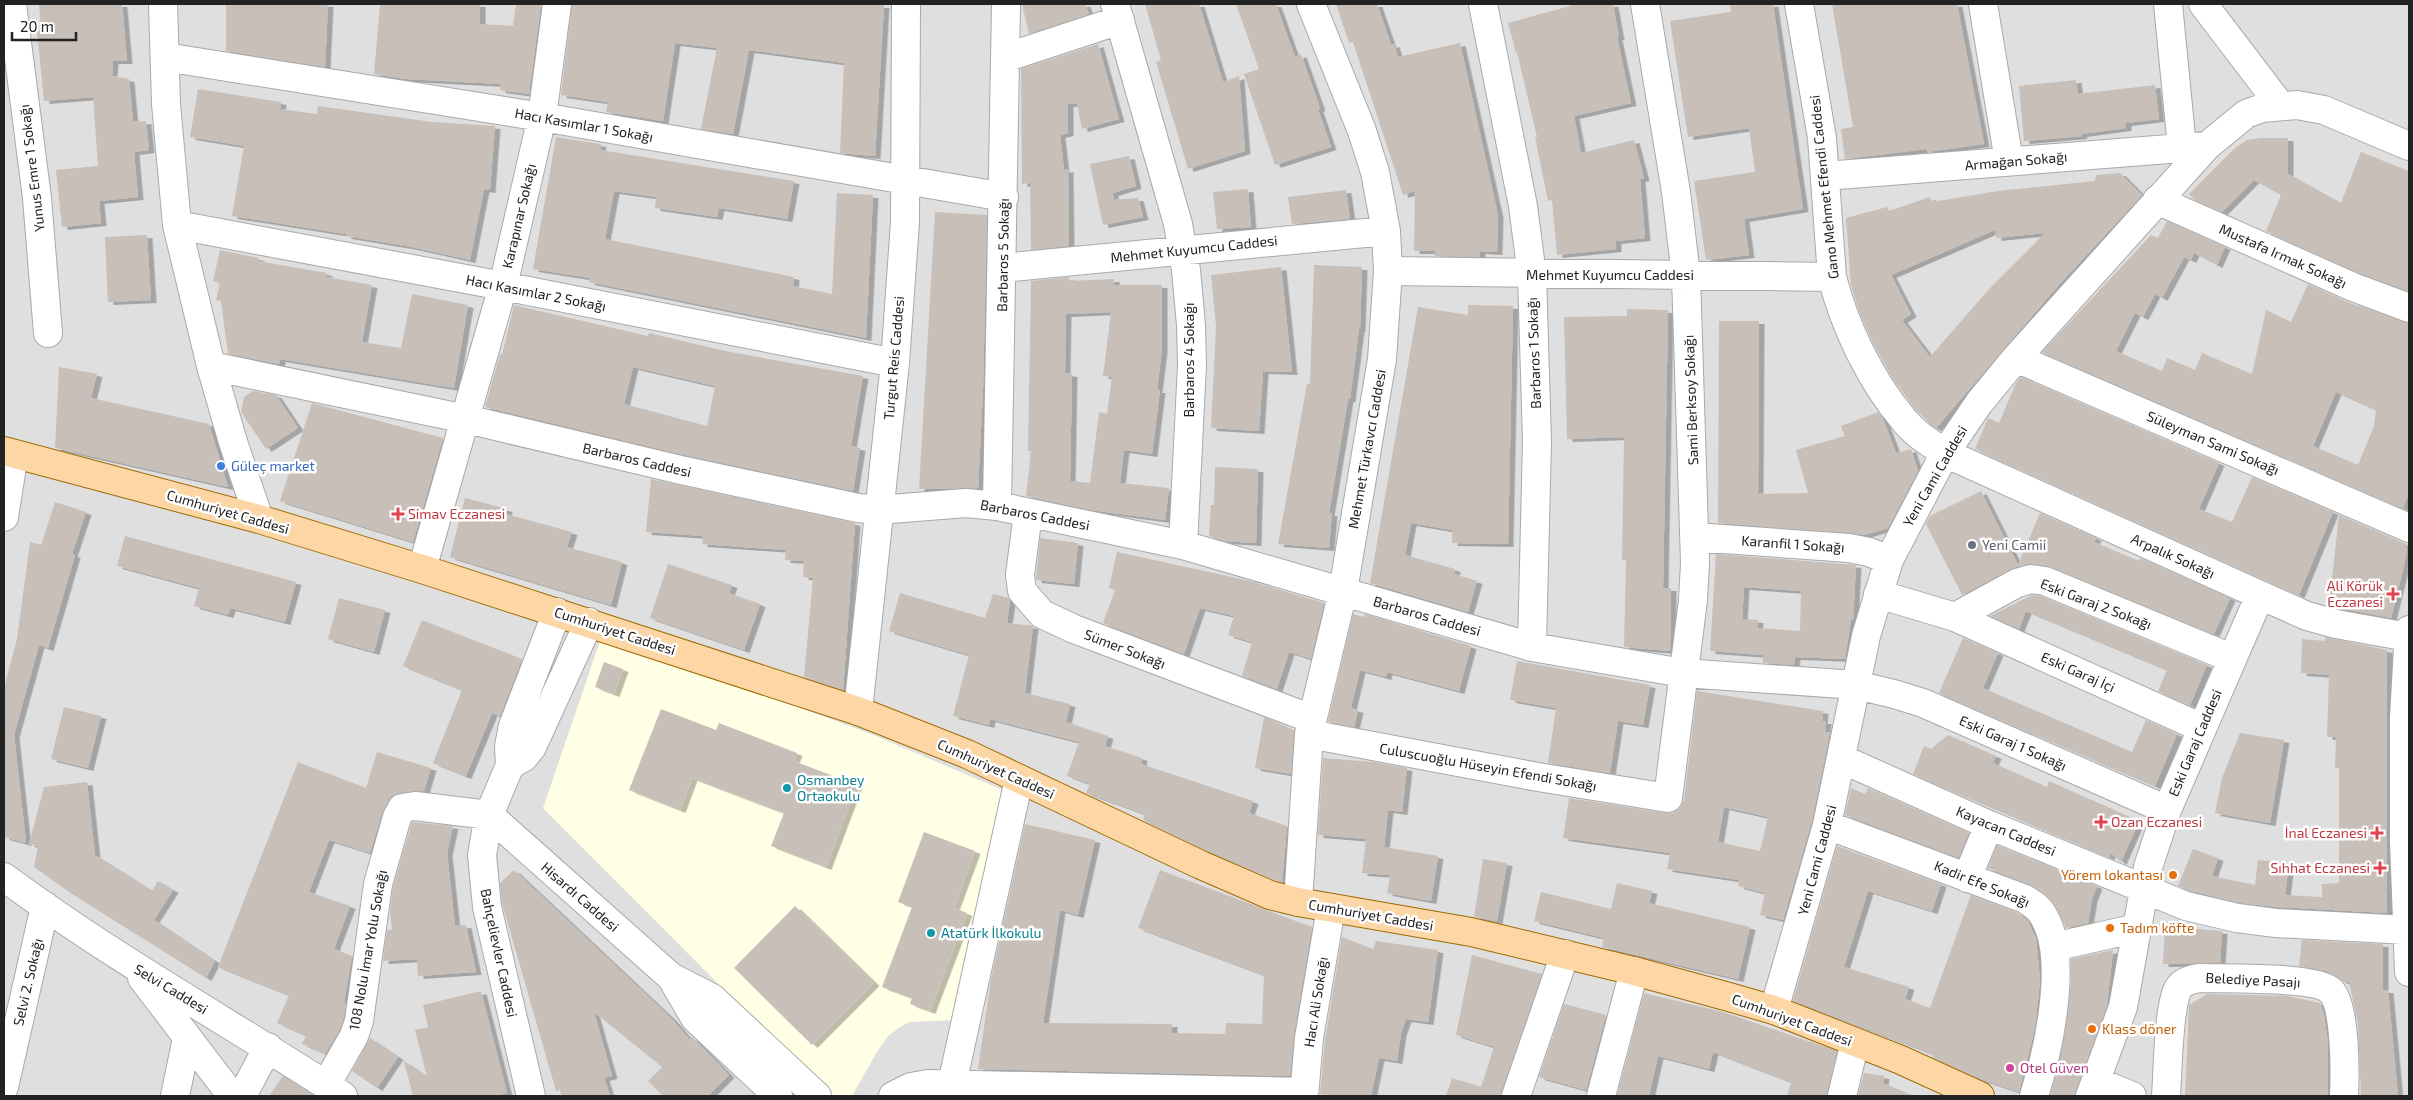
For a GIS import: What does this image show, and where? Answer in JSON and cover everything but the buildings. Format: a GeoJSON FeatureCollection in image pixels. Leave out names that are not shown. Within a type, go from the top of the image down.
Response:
{"type":"FeatureCollection","features":[{"type":"Feature","properties":{"kind":"main road","name":"Cumhuriyet Caddesi"},"geometry":{"type":"LineString","coordinates":[[9,452],[259,519],[589,622],[858,711],[967,754],[1201,865],[1270,895],[1298,902],[1471,932],[1634,971],[1774,1010],[1901,1060],[1980,1096]]}},
{"type":"Feature","properties":{"kind":"street","name":"Yunus Emre 1 Sokağı"},"geometry":{"type":"LineString","coordinates":[[12,4],[38,198],[48,333]]}},
{"type":"Feature","properties":{"kind":"street"},"geometry":{"type":"LineString","coordinates":[[163,4],[169,153],[177,225],[211,366],[233,442],[259,519]]}},
{"type":"Feature","properties":{"kind":"street","name":"Karapınar Sokağı"},"geometry":{"type":"LineString","coordinates":[[422,569],[503,286],[542,117],[557,4]]}},
{"type":"Feature","properties":{"kind":"street","name":"Turgut Reis Caddesi"},"geometry":{"type":"LineString","coordinates":[[858,711],[895,363],[907,181],[906,4]]}},
{"type":"Feature","properties":{"kind":"street","name":"Barbaros 5 Sokağı"},"geometry":{"type":"LineString","coordinates":[[998,506],[1006,4]]}},
{"type":"Feature","properties":{"kind":"street","name":"Mehmet Türkavcı Caddesi"},"geometry":{"type":"LineString","coordinates":[[1298,902],[1311,726],[1343,591],[1382,359],[1388,271],[1386,230],[1381,198],[1362,131],[1311,4]]}},
{"type":"Feature","properties":{"kind":"street","name":"Barbaros 1 Sokağı"},"geometry":{"type":"LineString","coordinates":[[1483,4],[1523,206],[1532,275],[1536,441],[1532,647]]}},
{"type":"Feature","properties":{"kind":"street","name":"Sami Berksoy Sokağı"},"geometry":{"type":"LineString","coordinates":[[1645,4],[1676,192],[1686,275],[1695,538],[1693,600],[1668,798]]}},
{"type":"Feature","properties":{"kind":"street","name":"Gano Mehmet Efendi Caddesi"},"geometry":{"type":"LineString","coordinates":[[1799,4],[1816,96],[1832,278],[1848,325],[1881,387],[1904,420],[1922,438],[1945,453]]}},
{"type":"Feature","properties":{"kind":"street"},"geometry":{"type":"LineString","coordinates":[[1982,4],[2009,161]]}},
{"type":"Feature","properties":{"kind":"street"},"geometry":{"type":"LineString","coordinates":[[2168,4],[2194,147]]}},
{"type":"Feature","properties":{"kind":"street"},"geometry":{"type":"LineString","coordinates":[[2203,4],[2280,105]]}},
{"type":"Feature","properties":{"kind":"street"},"geometry":{"type":"LineString","coordinates":[[1005,58],[1118,12]]}},
{"type":"Feature","properties":{"kind":"street","name":"Barbaros 4 Sokağı"},"geometry":{"type":"LineString","coordinates":[[1118,12],[1183,250],[1191,325],[1192,365],[1183,545]]}},
{"type":"Feature","properties":{"kind":"street","name":"Hacı Kasımlar 1 Sokağı"},"geometry":{"type":"LineString","coordinates":[[164,57],[542,117],[1004,197]]}},
{"type":"Feature","properties":{"kind":"street","name":"Yeni Cami Caddesi"},"geometry":{"type":"LineString","coordinates":[[1774,1010],[1827,825],[1856,685],[1878,594],[1889,560],[1945,453],[1979,403],[2016,358],[2157,200],[2194,147],[2246,114],[2262,108],[2280,105],[2298,105],[2324,110],[2409,146]]}},
{"type":"Feature","properties":{"kind":"street","name":"Armağan Sokağı"},"geometry":{"type":"LineString","coordinates":[[1824,176],[2194,147]]}},
{"type":"Feature","properties":{"kind":"street","name":"Mustafa Irmak Sokağı"},"geometry":{"type":"LineString","coordinates":[[2157,200],[2353,287],[2409,308]]}},
{"type":"Feature","properties":{"kind":"street","name":"Hacı Kasımlar 2 Sokağı"},"geometry":{"type":"LineString","coordinates":[[177,225],[503,286],[895,363]]}},
{"type":"Feature","properties":{"kind":"street","name":"Mehmet Kuyumcu Caddesi"},"geometry":{"type":"LineString","coordinates":[[1002,268],[1386,230]]}},
{"type":"Feature","properties":{"kind":"street","name":"Mehmet Kuyumcu Caddesi"},"geometry":{"type":"LineString","coordinates":[[1388,271],[1532,275],[1686,275],[1832,278]]}},
{"type":"Feature","properties":{"kind":"street","name":"Süleyman Sami Sokağı"},"geometry":{"type":"LineString","coordinates":[[2016,358],[2409,528]]}},
{"type":"Feature","properties":{"kind":"street","name":"Barbaros Caddesi"},"geometry":{"type":"LineString","coordinates":[[211,366],[466,419],[681,470],[858,508],[878,510],[949,504],[998,506],[1183,545],[1532,647],[1683,673],[1856,685]]}},
{"type":"Feature","properties":{"kind":"street"},"geometry":{"type":"LineString","coordinates":[[4,517],[9,452]]}},
{"type":"Feature","properties":{"kind":"street","name":"Arpalık Sokağı"},"geometry":{"type":"LineString","coordinates":[[1945,453],[2307,616],[2336,624],[2409,633]]}},
{"type":"Feature","properties":{"kind":"street","name":"Sümer Sokağı"},"geometry":{"type":"LineString","coordinates":[[1028,513],[1020,575],[1022,591],[1042,614],[1074,630],[1311,726]]}},
{"type":"Feature","properties":{"kind":"street","name":"Karanfil 1 Sokağı"},"geometry":{"type":"LineString","coordinates":[[1695,538],[1850,548],[1869,552],[1889,560]]}},
{"type":"Feature","properties":{"kind":"street","name":"Eski Garaj 2 Sokağı"},"geometry":{"type":"LineString","coordinates":[[1955,617],[2017,583],[2031,579],[2045,582],[2231,658]]}},
{"type":"Feature","properties":{"kind":"street"},"geometry":{"type":"LineString","coordinates":[[1878,594],[1955,617]]}},
{"type":"Feature","properties":{"kind":"street","name":"Eski Garaj Caddesi"},"geometry":{"type":"LineString","coordinates":[[2093,1089],[2123,1007],[2142,889],[2167,810],[2231,658],[2260,595]]}},
{"type":"Feature","properties":{"kind":"street","name":"Bahçelievler Caddesi"},"geometry":{"type":"LineString","coordinates":[[531,1096],[487,907],[482,855],[489,816],[510,765],[509,746],[513,726],[557,612]]}},
{"type":"Feature","properties":{"kind":"street","name":"Eski Garaj İçi"},"geometry":{"type":"LineString","coordinates":[[1955,617],[2202,728]]}},
{"type":"Feature","properties":{"kind":"street"},"geometry":{"type":"LineString","coordinates":[[510,765],[524,757],[532,747],[589,622]]}},
{"type":"Feature","properties":{"kind":"street"},"geometry":{"type":"LineString","coordinates":[[2409,633],[2405,674],[2409,972]]}},
{"type":"Feature","properties":{"kind":"street","name":"Eski Garaj 1 Sokağı"},"geometry":{"type":"LineString","coordinates":[[1856,685],[1923,703],[2167,810]]}},
{"type":"Feature","properties":{"kind":"street","name":"Culuscuoğlu Hüseyin Efendi Sokağı"},"geometry":{"type":"LineString","coordinates":[[1311,726],[1538,777],[1668,798]]}},
{"type":"Feature","properties":{"kind":"street","name":"Kayacan Caddesi"},"geometry":{"type":"LineString","coordinates":[[1842,759],[1989,825],[2186,906],[2237,918],[2276,923],[2408,930]]}},
{"type":"Feature","properties":{"kind":"street"},"geometry":{"type":"LineString","coordinates":[[952,1084],[1019,779]]}},
{"type":"Feature","properties":{"kind":"street","name":"108 Nolu İmar Yolu Sokağı"},"geometry":{"type":"LineString","coordinates":[[334,1091],[359,1021],[378,884],[397,817],[402,808],[415,806],[489,816]]}},
{"type":"Feature","properties":{"kind":"street","name":"Hisardı Caddesi"},"geometry":{"type":"LineString","coordinates":[[489,816],[671,978],[712,998],[816,1096]]}},
{"type":"Feature","properties":{"kind":"street","name":"Kadir Efe Sokağı"},"geometry":{"type":"LineString","coordinates":[[1827,825],[2025,899],[2036,906],[2044,917],[2054,947],[2055,971],[2049,1034],[2044,1062],[2034,1096]]}},
{"type":"Feature","properties":{"kind":"street"},"geometry":{"type":"LineString","coordinates":[[1968,878],[1989,825]]}},
{"type":"Feature","properties":{"kind":"street","name":"Selvi Caddesi"},"geometry":{"type":"LineString","coordinates":[[4,877],[132,966],[268,1047],[334,1091]]}},
{"type":"Feature","properties":{"kind":"street","name":"Selvi 2. Sokağı"},"geometry":{"type":"LineString","coordinates":[[4,1087],[45,906]]}},
{"type":"Feature","properties":{"kind":"street","name":"Hacı Ali Sokağı"},"geometry":{"type":"LineString","coordinates":[[1304,1094],[1309,1038],[1331,908]]}},
{"type":"Feature","properties":{"kind":"street"},"geometry":{"type":"LineString","coordinates":[[2054,947],[2137,928]]}},
{"type":"Feature","properties":{"kind":"street"},"geometry":{"type":"LineString","coordinates":[[1516,1096],[1565,954]]}},
{"type":"Feature","properties":{"kind":"street"},"geometry":{"type":"LineString","coordinates":[[132,966],[232,1096]]}},
{"type":"Feature","properties":{"kind":"street"},"geometry":{"type":"LineString","coordinates":[[1601,1096],[1634,971]]}},
{"type":"Feature","properties":{"kind":"street","name":"Hisardı Caddesi"},"geometry":{"type":"LineString","coordinates":[[671,978],[695,1018],[778,1096]]}},
{"type":"Feature","properties":{"kind":"street","name":"Belediye Pasajı"},"geometry":{"type":"LineString","coordinates":[[2166,1096],[2173,1009],[2178,989],[2187,980],[2200,978],[2295,981],[2320,985],[2331,992],[2337,1002],[2342,1025],[2345,1074],[2344,1096]]}},
{"type":"Feature","properties":{"kind":"street"},"geometry":{"type":"LineString","coordinates":[[175,1096],[188,1038]]}},
{"type":"Feature","properties":{"kind":"street"},"geometry":{"type":"LineString","coordinates":[[1842,1096],[1854,1042]]}},
{"type":"Feature","properties":{"kind":"street"},"geometry":{"type":"LineString","coordinates":[[242,1096],[268,1047]]}},
{"type":"Feature","properties":{"kind":"street"},"geometry":{"type":"LineString","coordinates":[[893,1096],[910,1087],[928,1084],[1304,1094]]}},
{"type":"Feature","properties":{"kind":"street"},"geometry":{"type":"LineString","coordinates":[[2093,1089],[2132,1096]]}},
{"type":"Feature","properties":{"kind":"shaded area"},"geometry":{"type":"Polygon","coordinates":[[[4,4],[2409,4],[2409,1096],[4,1096],[4,4]]]}},
{"type":"Feature","properties":{"kind":"shaded area"},"geometry":{"type":"Polygon","coordinates":[[[600,641],[750,689],[876,736],[1005,791],[956,1020],[910,1022],[889,1035],[878,1050],[852,1096],[830,1096],[543,808],[600,641]]]}},
{"type":"Feature","properties":{"kind":"place","name":"Güleç market"},"geometry":{"type":"Point","coordinates":[221,466]}},
{"type":"Feature","properties":{"kind":"place","name":"Simav Eczanesi"},"geometry":{"type":"Point","coordinates":[398,514]}},
{"type":"Feature","properties":{"kind":"place","name":"Yeni Camii"},"geometry":{"type":"Point","coordinates":[1972,545]}},
{"type":"Feature","properties":{"kind":"place","name":"Ali Körük Eczanesi"},"geometry":{"type":"Point","coordinates":[2393,594]}},
{"type":"Feature","properties":{"kind":"place","name":"Osmanbey Ortaokulu"},"geometry":{"type":"Point","coordinates":[787,788]}},
{"type":"Feature","properties":{"kind":"place","name":"Ozan Eczanesi"},"geometry":{"type":"Point","coordinates":[2101,822]}},
{"type":"Feature","properties":{"kind":"place","name":"İnal Eczanesi"},"geometry":{"type":"Point","coordinates":[2377,833]}},
{"type":"Feature","properties":{"kind":"place","name":"Sıhhat Eczanesi"},"geometry":{"type":"Point","coordinates":[2380,868]}},
{"type":"Feature","properties":{"kind":"place","name":"Yörem lokantası"},"geometry":{"type":"Point","coordinates":[2173,875]}},
{"type":"Feature","properties":{"kind":"place","name":"Tadım köfte"},"geometry":{"type":"Point","coordinates":[2110,928]}},
{"type":"Feature","properties":{"kind":"place","name":"Atatürk İlkokulu"},"geometry":{"type":"Point","coordinates":[931,933]}},
{"type":"Feature","properties":{"kind":"place","name":"Klass döner"},"geometry":{"type":"Point","coordinates":[2092,1029]}},
{"type":"Feature","properties":{"kind":"place","name":"Otel Güven"},"geometry":{"type":"Point","coordinates":[2010,1068]}}]}
